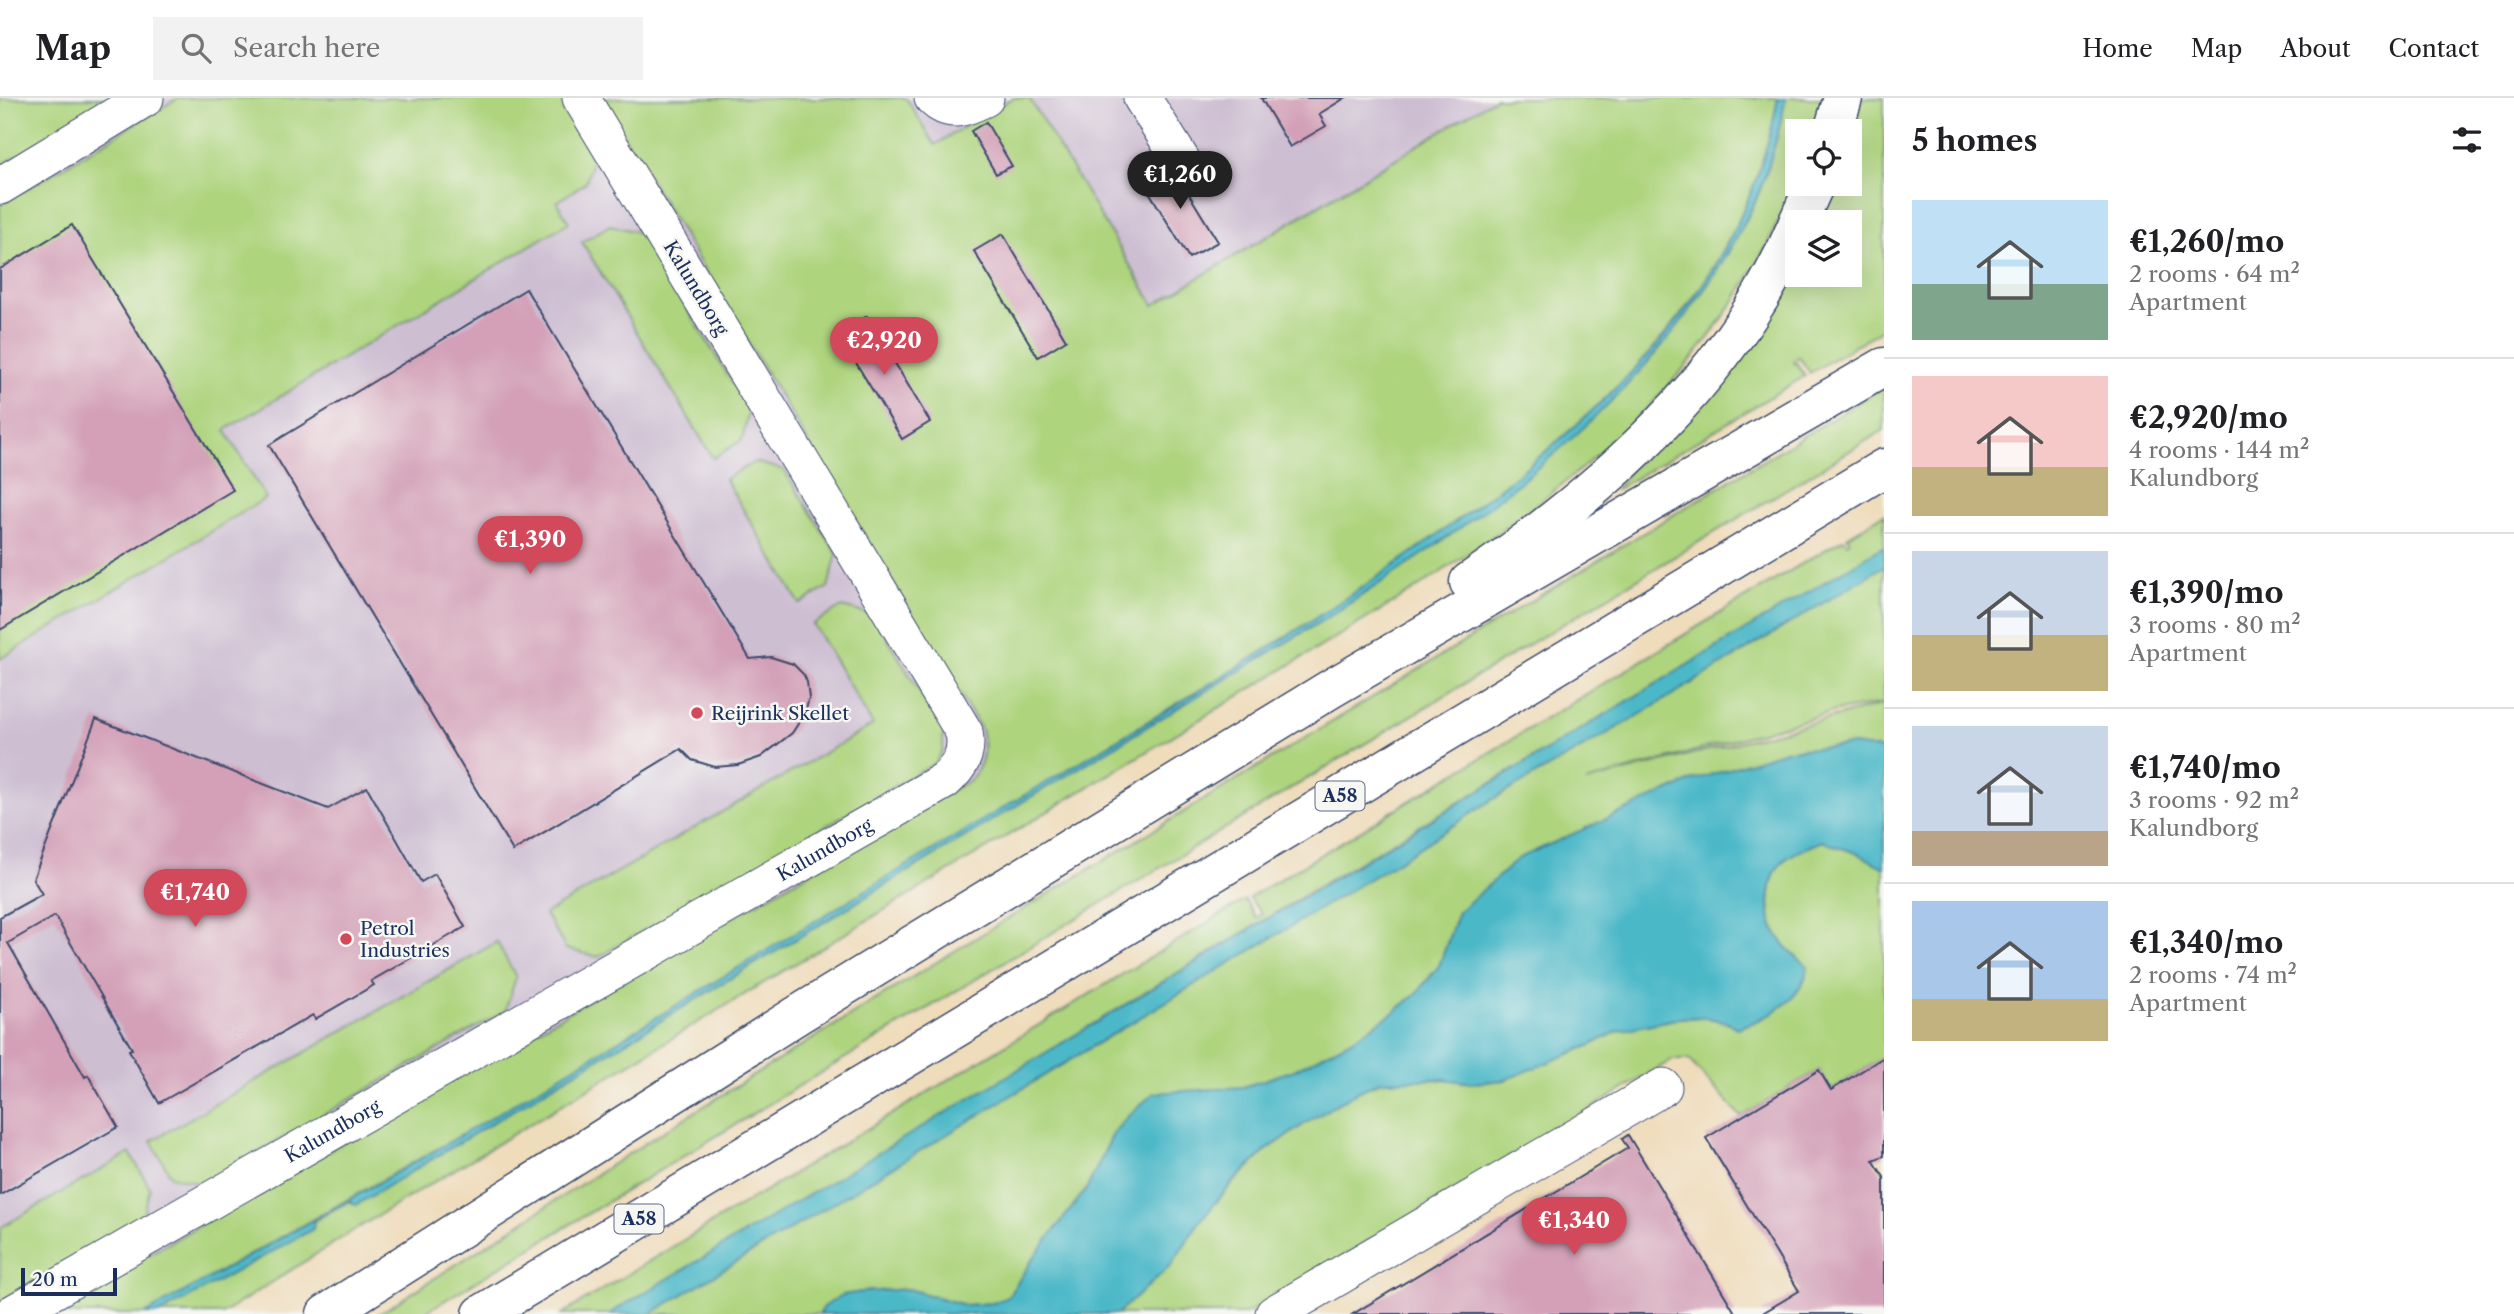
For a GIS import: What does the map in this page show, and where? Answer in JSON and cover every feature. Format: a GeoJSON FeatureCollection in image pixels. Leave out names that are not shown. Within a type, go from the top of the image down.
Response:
{"type":"FeatureCollection","features":[{"type":"Feature","properties":{"kind":"highway"},"geometry":{"type":"LineString","coordinates":[[1837,119],[1843,98]]}},
{"type":"Feature","properties":{"kind":"highway"},"geometry":{"type":"LineString","coordinates":[[1332,688],[1438,603],[1517,549],[1558,517],[1649,436],[1724,350],[1776,271],[1785,252]]}},
{"type":"Feature","properties":{"kind":"highway"},"geometry":{"type":"LineString","coordinates":[[326,1314],[799,1014],[1332,688],[1884,367]]}},
{"type":"Feature","properties":{"kind":"highway","name":"A58"},"geometry":{"type":"LineString","coordinates":[[482,1314],[1884,468]]}},
{"type":"Feature","properties":{"kind":"street"},"geometry":{"type":"LineString","coordinates":[[0,186],[145,98]]}},
{"type":"Feature","properties":{"kind":"street","name":"Kalundborg"},"geometry":{"type":"LineString","coordinates":[[12,1314],[944,781],[963,759],[966,746],[964,732],[580,98]]}},
{"type":"Feature","properties":{"kind":"street"},"geometry":{"type":"LineString","coordinates":[[933,98],[939,104],[956,109],[985,98]]}},
{"type":"Feature","properties":{"kind":"street"},"geometry":{"type":"LineString","coordinates":[[1142,98],[1188,172]]}},
{"type":"Feature","properties":{"kind":"street"},"geometry":{"type":"LineString","coordinates":[[1274,1314],[1663,1087]]}},
{"type":"Feature","properties":{"kind":"shaded area"},"geometry":{"type":"Polygon","coordinates":[[[0,98],[1763,98],[1003,761],[54,1314],[0,1314],[0,98]]]}},
{"type":"Feature","properties":{"kind":"green space"},"geometry":{"type":"Polygon","coordinates":[[[0,98],[113,98],[0,166],[0,98]]]}},
{"type":"Feature","properties":{"kind":"green space"},"geometry":{"type":"Polygon","coordinates":[[[178,98],[562,98],[594,153],[586,182],[557,202],[569,222],[225,430],[266,498],[0,659],[0,205],[178,98]]]}},
{"type":"Feature","properties":{"kind":"green space"},"geometry":{"type":"Polygon","coordinates":[[[601,98],[906,98],[935,145],[1013,98],[1029,98],[1154,305],[1496,98],[1778,98],[1762,161],[1739,219],[1710,273],[1675,322],[1635,368],[1544,453],[1400,561],[1239,666],[486,1121],[145,1314],[46,1314],[970,780],[981,763],[981,729],[601,98]]]}},
{"type":"Feature","properties":{"kind":"green space"},"geometry":{"type":"Polygon","coordinates":[[[1786,98],[1824,98],[1818,119],[1785,119],[1785,196],[1791,196],[1737,298],[1700,349],[1659,397],[1614,441],[1515,520],[1411,592],[351,1232],[222,1314],[159,1314],[313,1229],[314,1221],[349,1201],[356,1205],[1287,642],[1378,583],[1467,520],[1511,487],[1594,416],[1668,338],[1701,295],[1730,249],[1756,200],[1777,137],[1786,98]]]}},
{"type":"Feature","properties":{"kind":"green space"},"geometry":{"type":"Polygon","coordinates":[[[1857,98],[1884,98],[1884,328],[1810,373],[1799,357],[1793,361],[1805,376],[1614,491],[1785,273],[1785,287],[1862,287],[1862,210],[1819,210],[1825,196],[1862,196],[1862,119],[1853,119],[1857,98]]]}},
{"type":"Feature","properties":{"kind":"green space"},"geometry":{"type":"Polygon","coordinates":[[[610,225],[641,233],[749,410],[742,440],[713,458],[582,242],[610,225]]]}},
{"type":"Feature","properties":{"kind":"green space"},"geometry":{"type":"Polygon","coordinates":[[[1884,387],[1884,430],[422,1314],[379,1314],[672,1126],[961,947],[1884,387]]]}},
{"type":"Feature","properties":{"kind":"green space"},"geometry":{"type":"Polygon","coordinates":[[[755,462],[784,470],[837,554],[828,587],[800,604],[725,479],[755,462]]]}},
{"type":"Feature","properties":{"kind":"green space"},"geometry":{"type":"Polygon","coordinates":[[[1884,514],[1884,546],[1833,578],[936,1120],[609,1314],[562,1314],[1245,900],[1256,918],[1262,914],[1249,898],[1843,539],[1847,543],[1850,541],[1847,537],[1884,514]]]}},
{"type":"Feature","properties":{"kind":"green space"},"geometry":{"type":"Polygon","coordinates":[[[1884,566],[1884,703],[1836,711],[1586,782],[1884,704],[1884,750],[1854,745],[1458,912],[1439,966],[1416,994],[1353,1039],[1295,1070],[1243,1087],[1202,1091],[1114,1132],[1087,1188],[1034,1257],[1008,1297],[993,1303],[965,1305],[908,1289],[843,1295],[823,1307],[820,1314],[650,1314],[1397,862],[1492,800],[1641,714],[1884,566]]]}},
{"type":"Feature","properties":{"kind":"green space"},"geometry":{"type":"Polygon","coordinates":[[[842,607],[873,615],[943,730],[943,751],[935,763],[598,957],[566,949],[545,914],[873,725],[813,624],[842,607]]]}},
{"type":"Feature","properties":{"kind":"green space"},"geometry":{"type":"Polygon","coordinates":[[[1822,841],[1859,854],[1884,868],[1884,1057],[1831,1090],[1819,1070],[1741,1117],[1689,1060],[1672,1060],[1246,1314],[1117,1314],[1171,1265],[1200,1221],[1267,1150],[1353,1094],[1381,1081],[1444,1079],[1472,1083],[1505,1080],[1591,1045],[1618,1031],[1680,1018],[1703,1017],[1723,1021],[1737,1028],[1782,1007],[1799,989],[1808,967],[1783,944],[1773,926],[1769,905],[1772,883],[1782,862],[1798,851],[1822,841]]]}},
{"type":"Feature","properties":{"kind":"green space"},"geometry":{"type":"Polygon","coordinates":[[[497,942],[516,977],[505,1011],[202,1184],[171,1176],[151,1141],[497,942]]]}},
{"type":"Feature","properties":{"kind":"green space"},"geometry":{"type":"Polygon","coordinates":[[[130,1153],[150,1188],[142,1219],[0,1302],[0,1228],[130,1153]]]}},
{"type":"Feature","properties":{"kind":"water"},"geometry":{"type":"Polygon","coordinates":[[[1778,98],[1786,98],[1774,149],[1756,199],[1720,266],[1677,328],[1628,384],[1573,437],[1455,532],[1330,616],[356,1205],[349,1201],[314,1220],[313,1229],[159,1314],[145,1314],[362,1193],[551,1082],[1197,692],[1362,587],[1479,504],[1571,430],[1628,376],[1678,320],[1717,262],[1734,231],[1760,166],[1778,98]]]}},
{"type":"Feature","properties":{"kind":"water"},"geometry":{"type":"Polygon","coordinates":[[[1884,546],[1884,566],[1641,714],[1492,800],[1397,862],[650,1314],[609,1314],[1029,1063],[1884,546]]]}},
{"type":"Feature","properties":{"kind":"water"},"geometry":{"type":"Polygon","coordinates":[[[1854,745],[1884,750],[1884,868],[1859,854],[1822,841],[1793,854],[1779,866],[1770,893],[1770,916],[1783,943],[1808,966],[1799,989],[1771,1013],[1737,1028],[1723,1021],[1703,1017],[1680,1018],[1618,1031],[1591,1045],[1505,1080],[1472,1083],[1444,1079],[1381,1081],[1353,1094],[1267,1150],[1232,1183],[1200,1221],[1171,1265],[1117,1314],[820,1314],[823,1307],[842,1295],[862,1292],[908,1289],[965,1305],[993,1303],[1008,1297],[1034,1257],[1087,1188],[1114,1132],[1154,1093],[1243,1087],[1294,1070],[1353,1039],[1416,994],[1439,966],[1458,912],[1519,858],[1691,781],[1788,750],[1854,745]]]}},
{"type":"Feature","properties":{"kind":"building"},"geometry":{"type":"Polygon","coordinates":[[[1261,98],[1345,98],[1319,114],[1326,126],[1290,147],[1261,98]]]}},
{"type":"Feature","properties":{"kind":"building"},"geometry":{"type":"Polygon","coordinates":[[[986,122],[1012,166],[996,174],[971,131],[986,122]]]}},
{"type":"Feature","properties":{"kind":"building"},"geometry":{"type":"Polygon","coordinates":[[[1170,163],[1218,242],[1189,258],[1142,180],[1170,163]]]}},
{"type":"Feature","properties":{"kind":"building"},"geometry":{"type":"Polygon","coordinates":[[[72,225],[233,490],[0,630],[0,269],[72,225]]]}},
{"type":"Feature","properties":{"kind":"building"},"geometry":{"type":"Polygon","coordinates":[[[1003,234],[1066,340],[1038,357],[974,251],[1003,234]]]}},
{"type":"Feature","properties":{"kind":"building"},"geometry":{"type":"Polygon","coordinates":[[[526,289],[750,659],[771,657],[793,664],[804,675],[809,698],[805,713],[792,733],[761,757],[738,765],[715,767],[692,760],[681,749],[513,851],[269,445],[526,289]]]}},
{"type":"Feature","properties":{"kind":"building"},"geometry":{"type":"Polygon","coordinates":[[[867,316],[930,422],[902,439],[838,333],[867,316]]]}},
{"type":"Feature","properties":{"kind":"building"},"geometry":{"type":"Polygon","coordinates":[[[96,719],[328,809],[367,787],[421,882],[435,874],[465,927],[371,981],[374,985],[315,1019],[313,1015],[159,1103],[129,1050],[132,1049],[55,916],[8,943],[85,1077],[88,1075],[118,1127],[0,1195],[0,917],[42,894],[33,879],[96,719]]]}},
{"type":"Feature","properties":{"kind":"building"},"geometry":{"type":"Polygon","coordinates":[[[1884,1057],[1884,1156],[1873,1160],[1884,1177],[1884,1314],[1761,1314],[1799,1291],[1706,1138],[1819,1070],[1831,1090],[1884,1057]]]}},
{"type":"Feature","properties":{"kind":"building"},"geometry":{"type":"Polygon","coordinates":[[[1628,1135],[1736,1314],[1353,1314],[1628,1148],[1622,1139],[1628,1135]]]}},
{"type":"Feature","properties":{"kind":"place","name":"Reijrink Skellet"},"geometry":{"type":"Point","coordinates":[697,713]}},
{"type":"Feature","properties":{"kind":"place","name":"Petrol Industries"},"geometry":{"type":"Point","coordinates":[346,939]}}]}
